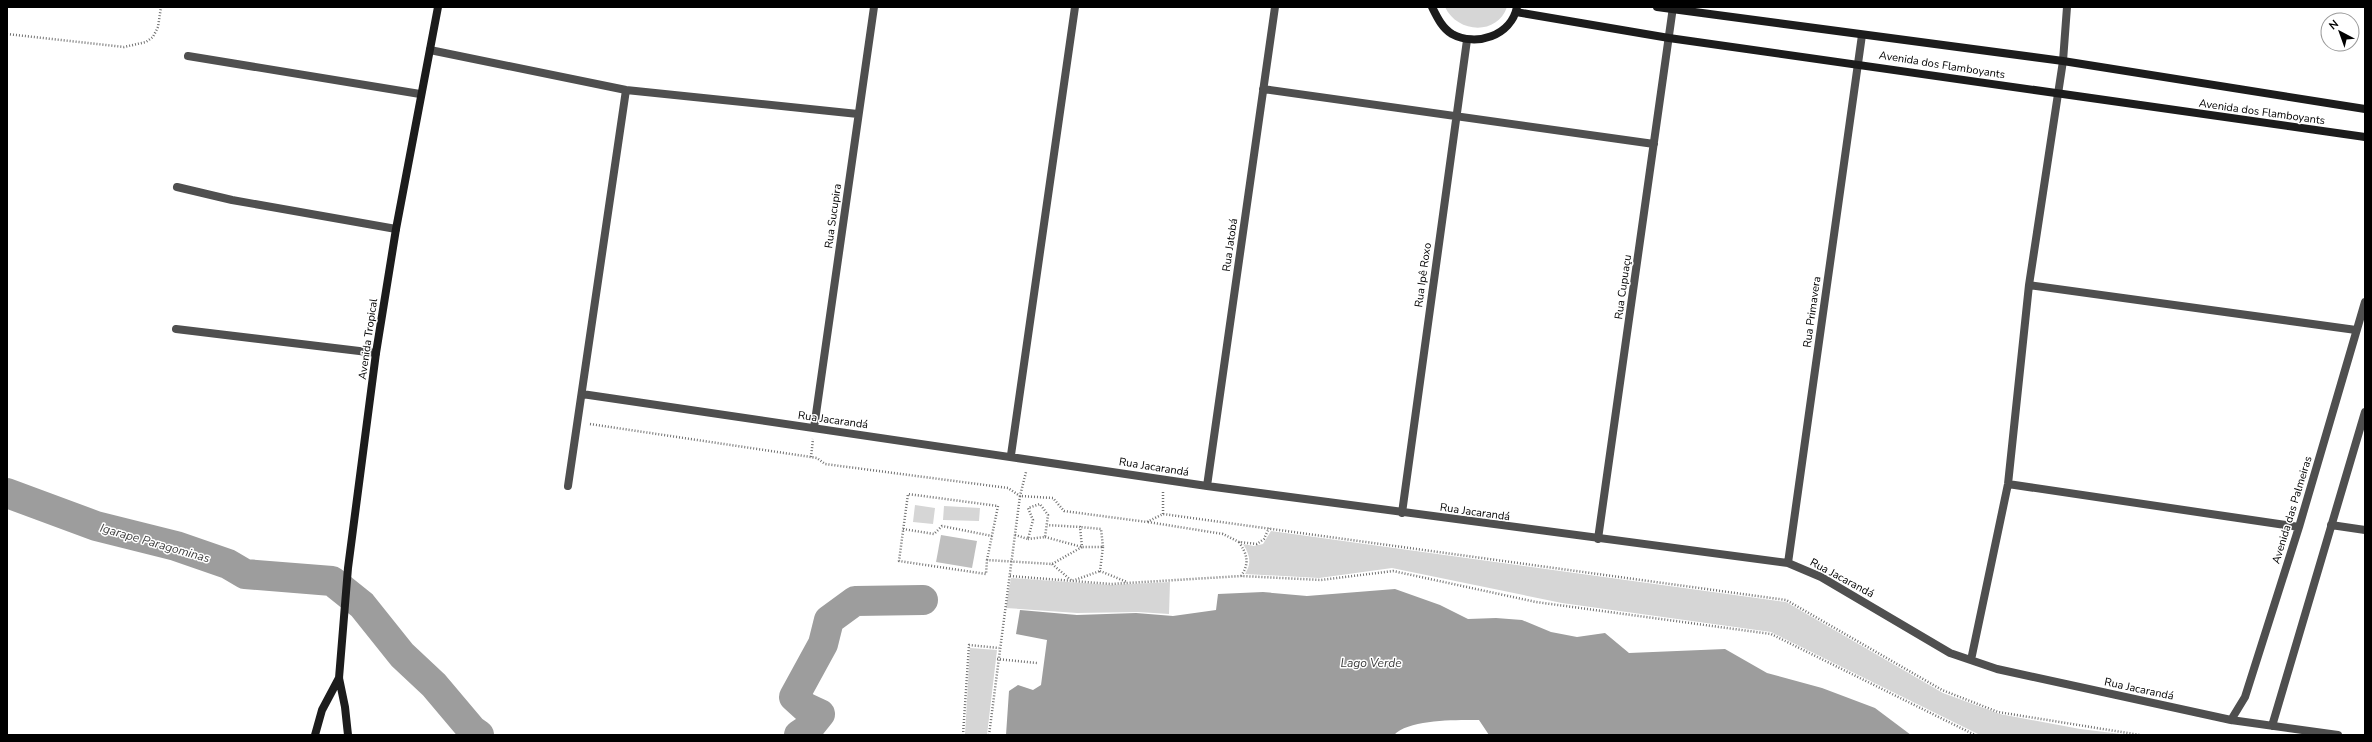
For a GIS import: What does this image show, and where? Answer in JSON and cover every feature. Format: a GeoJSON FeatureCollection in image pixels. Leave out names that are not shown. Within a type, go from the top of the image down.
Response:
{"type":"FeatureCollection","features":[{"type":"Feature","properties":{"kind":"street","name":"Avenida Tropical"},"geometry":{"type":"LineString","coordinates":[[339,678],[348,568],[376,353],[420,94],[438,7]]}},
{"type":"Feature","properties":{"kind":"street","name":"Rua Sucupira"},"geometry":{"type":"LineString","coordinates":[[814,428],[874,7]]}},
{"type":"Feature","properties":{"kind":"street"},"geometry":{"type":"LineString","coordinates":[[1011,455],[1075,7]]}},
{"type":"Feature","properties":{"kind":"street","name":"Rua Jatobá"},"geometry":{"type":"LineString","coordinates":[[1206,486],[1275,7]]}},
{"type":"Feature","properties":{"kind":"street"},"geometry":{"type":"LineString","coordinates":[[1432,7],[1439,22],[1452,34],[1467,40],[1482,40],[1496,34],[1508,25],[1517,10]]}},
{"type":"Feature","properties":{"kind":"street","name":"Avenida dos Flamboyants"},"geometry":{"type":"LineString","coordinates":[[1657,7],[2063,62],[2365,109]]}},
{"type":"Feature","properties":{"kind":"street"},"geometry":{"type":"LineString","coordinates":[[1971,660],[2008,484],[2029,285],[2063,62],[2066,7]]}},
{"type":"Feature","properties":{"kind":"street","name":"Rua Cupuaçu"},"geometry":{"type":"LineString","coordinates":[[1598,539],[1673,8]]}},
{"type":"Feature","properties":{"kind":"street","name":"Avenida dos Flamboyants"},"geometry":{"type":"LineString","coordinates":[[1517,10],[1669,38],[1858,63],[2058,94],[2365,137]]}},
{"type":"Feature","properties":{"kind":"street","name":"Rua Primavera"},"geometry":{"type":"LineString","coordinates":[[1788,563],[1862,35]]}},
{"type":"Feature","properties":{"kind":"street","name":"Rua Ipê Roxo"},"geometry":{"type":"LineString","coordinates":[[1402,513],[1467,40]]}},
{"type":"Feature","properties":{"kind":"street"},"geometry":{"type":"LineString","coordinates":[[430,50],[626,90],[858,114]]}},
{"type":"Feature","properties":{"kind":"street"},"geometry":{"type":"LineString","coordinates":[[188,56],[420,94]]}},
{"type":"Feature","properties":{"kind":"street"},"geometry":{"type":"LineString","coordinates":[[1263,89],[1654,144]]}},
{"type":"Feature","properties":{"kind":"street"},"geometry":{"type":"LineString","coordinates":[[568,486],[626,90]]}},
{"type":"Feature","properties":{"kind":"street"},"geometry":{"type":"LineString","coordinates":[[177,187],[232,200],[396,229]]}},
{"type":"Feature","properties":{"kind":"street"},"geometry":{"type":"LineString","coordinates":[[2029,285],[2356,330]]}},
{"type":"Feature","properties":{"kind":"street","name":"Avenida das Palmeiras"},"geometry":{"type":"LineString","coordinates":[[2231,720],[2245,697],[2299,527],[2365,302]]}},
{"type":"Feature","properties":{"kind":"street"},"geometry":{"type":"LineString","coordinates":[[176,329],[376,353]]}},
{"type":"Feature","properties":{"kind":"street","name":"Rua Jacarandá"},"geometry":{"type":"LineString","coordinates":[[582,394],[1011,455],[1206,486],[1788,563],[1821,577],[1950,653],[1997,669],[2231,720],[2338,735]]}},
{"type":"Feature","properties":{"kind":"street"},"geometry":{"type":"LineString","coordinates":[[2272,726],[2365,412]]}},
{"type":"Feature","properties":{"kind":"street"},"geometry":{"type":"LineString","coordinates":[[2008,484],[2299,527]]}},
{"type":"Feature","properties":{"kind":"street"},"geometry":{"type":"LineString","coordinates":[[2331,525],[2365,530]]}},
{"type":"Feature","properties":{"kind":"street"},"geometry":{"type":"LineString","coordinates":[[315,735],[322,710],[339,678]]}},
{"type":"Feature","properties":{"kind":"street"},"geometry":{"type":"LineString","coordinates":[[339,678],[348,735]]}},
{"type":"Feature","properties":{"kind":"path"},"geometry":{"type":"LineString","coordinates":[[7,34],[124,47],[146,42],[153,38],[158,27],[161,7]]}},
{"type":"Feature","properties":{"kind":"path"},"geometry":{"type":"LineString","coordinates":[[577,422],[817,458],[825,464],[1008,488],[1020,496],[1052,498],[1064,511],[1223,534],[1239,542],[1257,544],[1264,539],[1269,528]]}},
{"type":"Feature","properties":{"kind":"path"},"geometry":{"type":"LineString","coordinates":[[811,457],[814,428]]}},
{"type":"Feature","properties":{"kind":"path"},"geometry":{"type":"LineString","coordinates":[[989,735],[997,659],[1010,576],[1020,496],[1029,458]]}},
{"type":"Feature","properties":{"kind":"path"},"geometry":{"type":"LineString","coordinates":[[1163,479],[1163,514]]}},
{"type":"Feature","properties":{"kind":"path"},"geometry":{"type":"LineString","coordinates":[[908,494],[998,506],[987,560],[986,574],[899,561],[903,529],[908,494]]}},
{"type":"Feature","properties":{"kind":"path"},"geometry":{"type":"LineString","coordinates":[[1028,539],[1033,520],[1028,508],[1040,504],[1048,514],[1045,537]]}},
{"type":"Feature","properties":{"kind":"path"},"geometry":{"type":"LineString","coordinates":[[1147,522],[1163,514],[1786,600],[1942,690],[1984,707],[1998,712],[2029,718],[2140,735]]}},
{"type":"Feature","properties":{"kind":"path"},"geometry":{"type":"LineString","coordinates":[[1047,525],[1101,529],[1103,547],[1100,571]]}},
{"type":"Feature","properties":{"kind":"path"},"geometry":{"type":"LineString","coordinates":[[903,529],[934,534],[942,526],[992,536]]}},
{"type":"Feature","properties":{"kind":"path"},"geometry":{"type":"LineString","coordinates":[[1080,527],[1082,547]]}},
{"type":"Feature","properties":{"kind":"path"},"geometry":{"type":"LineString","coordinates":[[1015,535],[1028,539],[1045,537],[1082,547],[1103,547]]}},
{"type":"Feature","properties":{"kind":"path"},"geometry":{"type":"LineString","coordinates":[[1239,542],[1247,559],[1248,565],[1241,576]]}},
{"type":"Feature","properties":{"kind":"path"},"geometry":{"type":"LineString","coordinates":[[1052,564],[1082,547]]}},
{"type":"Feature","properties":{"kind":"path"},"geometry":{"type":"LineString","coordinates":[[987,560],[1012,560],[1052,564],[1072,581]]}},
{"type":"Feature","properties":{"kind":"path"},"geometry":{"type":"LineString","coordinates":[[1072,581],[1100,571],[1128,583]]}},
{"type":"Feature","properties":{"kind":"path"},"geometry":{"type":"LineString","coordinates":[[1010,576],[1072,581],[1128,583],[1241,576],[1321,580],[1393,571],[1536,602],[1771,634],[1976,735]]}},
{"type":"Feature","properties":{"kind":"path"},"geometry":{"type":"LineString","coordinates":[[964,735],[968,645],[999,648]]}},
{"type":"Feature","properties":{"kind":"path"},"geometry":{"type":"LineString","coordinates":[[997,659],[1036,663]]}},
{"type":"Feature","properties":{"kind":"shaded area"},"geometry":{"type":"Polygon","coordinates":[[[1445,7],[1507,7],[1502,16],[1495,23],[1486,27],[1477,28],[1458,22],[1451,16],[1445,7]]]}},
{"type":"Feature","properties":{"kind":"shaded area"},"geometry":{"type":"Polygon","coordinates":[[[915,505],[935,508],[933,524],[913,522],[915,505]]]}},
{"type":"Feature","properties":{"kind":"shaded area"},"geometry":{"type":"Polygon","coordinates":[[[944,506],[980,508],[979,521],[943,520],[944,506]]]}},
{"type":"Feature","properties":{"kind":"shaded area"},"geometry":{"type":"Polygon","coordinates":[[[1271,531],[1786,602],[1943,693],[2000,714],[2080,729],[2129,735],[1980,735],[1771,632],[1562,603],[1392,568],[1319,578],[1245,574],[1249,566],[1249,559],[1243,544],[1254,546],[1263,544],[1271,531]]]}},
{"type":"Feature","properties":{"kind":"shaded area"},"geometry":{"type":"Polygon","coordinates":[[[1011,578],[1110,585],[1170,582],[1169,614],[1138,612],[1077,613],[1006,608],[1011,578]]]}},
{"type":"Feature","properties":{"kind":"shaded area"},"geometry":{"type":"Polygon","coordinates":[[[970,648],[997,650],[987,735],[965,734],[970,648]]]}},
{"type":"Feature","properties":{"kind":"water","name":"Lago Verde"},"geometry":{"type":"Polygon","coordinates":[[[1395,589],[1440,605],[1468,619],[1496,618],[1522,620],[1551,632],[1577,637],[1605,633],[1629,653],[1725,649],[1767,673],[1822,688],[1875,708],[1911,735],[1489,735],[1479,720],[1470,720],[1422,723],[1401,730],[1394,735],[1006,735],[1009,691],[1018,685],[1033,690],[1041,685],[1047,640],[1016,634],[1020,610],[1077,615],[1136,613],[1173,616],[1216,610],[1218,594],[1263,592],[1307,596],[1395,589]]]}},
{"type":"Feature","properties":{"kind":"building"},"geometry":{"type":"Polygon","coordinates":[[[941,535],[977,541],[972,568],[936,562],[941,535]]]}},
{"type":"Feature","properties":{"kind":"waterway","name":"Igarape Paragominas"},"geometry":{"type":"LineString","coordinates":[[7,493],[96,526],[176,546],[228,564],[245,574],[332,581],[362,605],[402,655],[434,685],[472,730],[479,735]]}},
{"type":"Feature","properties":{"kind":"waterway","name":"Igarape Paragominas"},"geometry":{"type":"LineString","coordinates":[[799,735],[808,729],[820,714],[805,707],[794,697],[823,644],[829,620],[855,601],[923,600]]}}]}
